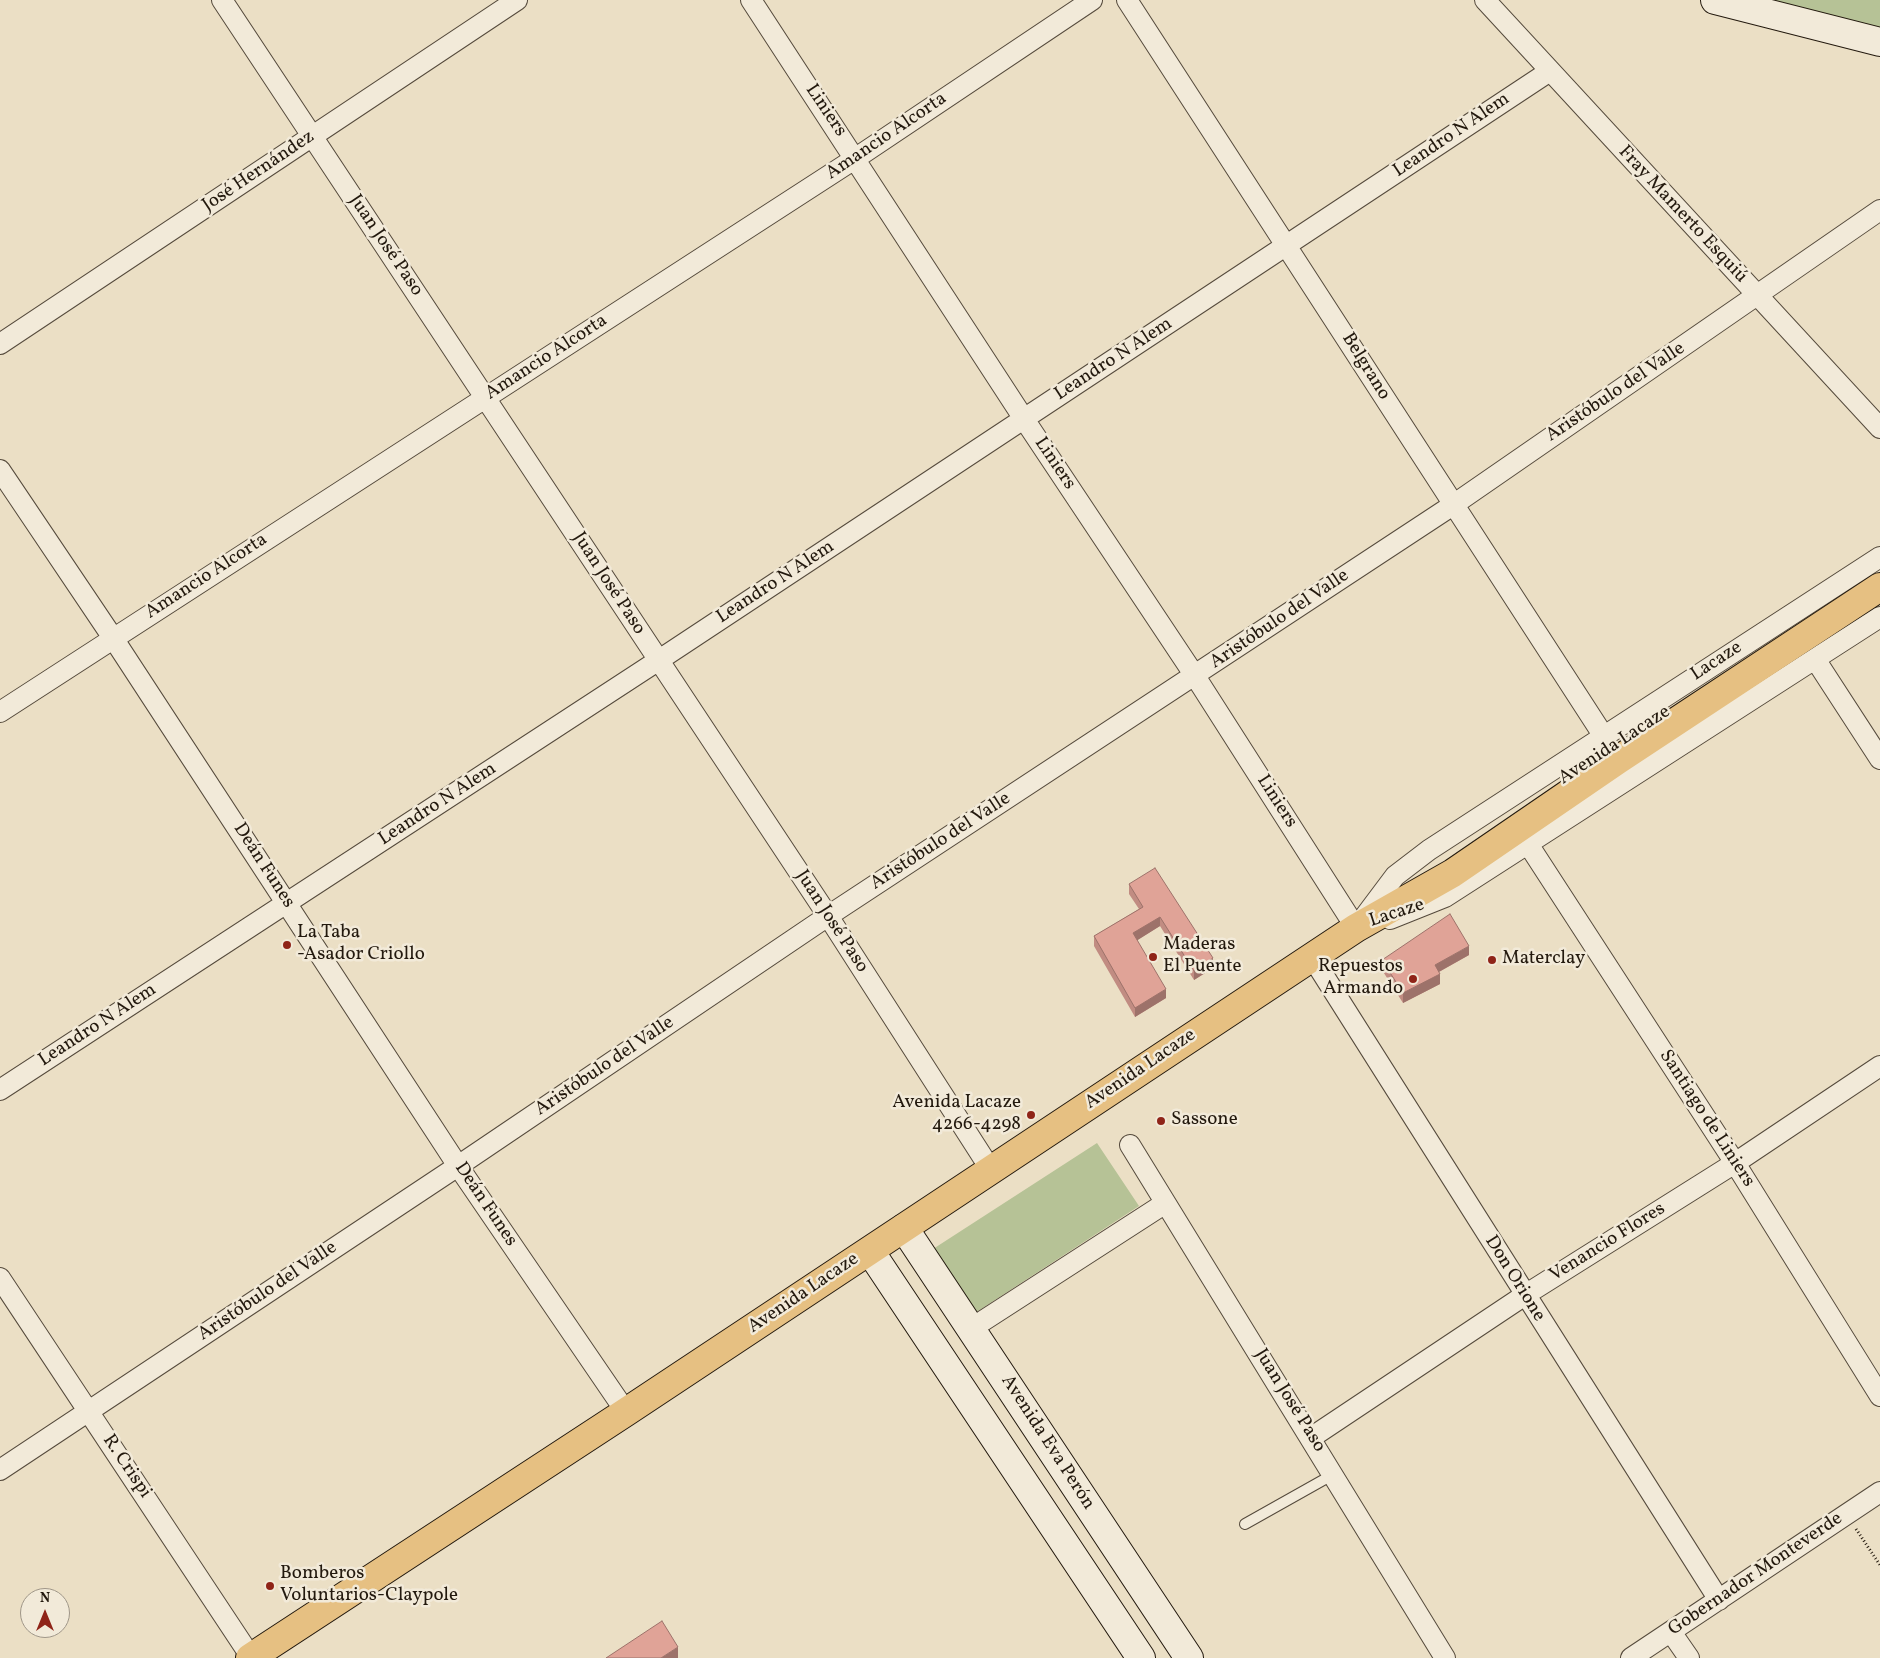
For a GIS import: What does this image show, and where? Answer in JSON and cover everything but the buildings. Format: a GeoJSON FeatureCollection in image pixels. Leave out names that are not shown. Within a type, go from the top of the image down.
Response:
{"type":"FeatureCollection","features":[{"type":"Feature","properties":{"kind":"main road"},"geometry":{"type":"LineString","coordinates":[[1715,0],[1880,42]]}},
{"type":"Feature","properties":{"kind":"main road","name":"Avenida Lacaze"},"geometry":{"type":"LineString","coordinates":[[251,1657],[626,1412],[1356,928],[1452,873],[1611,748],[1880,572]]}},
{"type":"Feature","properties":{"kind":"main road","name":"Avenida Lacaze"},"geometry":{"type":"LineString","coordinates":[[1611,748],[1880,587]]}},
{"type":"Feature","properties":{"kind":"main road","name":"Avenida Eva Perón"},"geometry":{"type":"LineString","coordinates":[[904,1228],[1189,1658]]}},
{"type":"Feature","properties":{"kind":"main road"},"geometry":{"type":"LineString","coordinates":[[870,1251],[1141,1658]]}},
{"type":"Feature","properties":{"kind":"street","name":"Juan José Paso"},"geometry":{"type":"LineString","coordinates":[[222,0],[828,916],[991,1170]]}},
{"type":"Feature","properties":{"kind":"street","name":"Liniers"},"geometry":{"type":"LineString","coordinates":[[751,0],[856,158],[1024,419],[1195,676],[1356,928]]}},
{"type":"Feature","properties":{"kind":"street","name":"Amancio Alcorta"},"geometry":{"type":"LineString","coordinates":[[0,712],[856,158],[1092,0]]}},
{"type":"Feature","properties":{"kind":"street","name":"Belgrano"},"geometry":{"type":"LineString","coordinates":[[1127,0],[1288,246],[1611,748]]}},
{"type":"Feature","properties":{"kind":"street","name":"Fray Mamerto Esquiú"},"geometry":{"type":"LineString","coordinates":[[1485,0],[1757,297],[1880,428]]}},
{"type":"Feature","properties":{"kind":"street","name":"José Hernández"},"geometry":{"type":"LineString","coordinates":[[0,344],[514,1]]}},
{"type":"Feature","properties":{"kind":"street","name":"Leandro N Alem"},"geometry":{"type":"LineString","coordinates":[[0,1090],[287,904],[1288,246],[1550,71]]}},
{"type":"Feature","properties":{"kind":"street","name":"Aristóbulo del Valle"},"geometry":{"type":"LineString","coordinates":[[0,1470],[458,1166],[828,916],[1453,505],[1757,297],[1880,210]]}},
{"type":"Feature","properties":{"kind":"street","name":"Deán Funes"},"geometry":{"type":"LineString","coordinates":[[0,470],[113,638],[458,1166],[626,1412]]}},
{"type":"Feature","properties":{"kind":"street","name":"Lacaze"},"geometry":{"type":"LineString","coordinates":[[1611,748],[1880,557]]}},
{"type":"Feature","properties":{"kind":"street","name":"Lacaze"},"geometry":{"type":"LineString","coordinates":[[1356,928],[1401,916],[1445,897],[1880,617]]}},
{"type":"Feature","properties":{"kind":"street"},"geometry":{"type":"LineString","coordinates":[[1815,659],[1880,759]]}},
{"type":"Feature","properties":{"kind":"street","name":"Santiago de Liniers"},"geometry":{"type":"LineString","coordinates":[[1528,844],[1735,1163],[1880,1396]]}},
{"type":"Feature","properties":{"kind":"street","name":"Don Orione"},"geometry":{"type":"LineString","coordinates":[[1312,957],[1524,1295],[1719,1600]]}},
{"type":"Feature","properties":{"kind":"street","name":"Venancio Flores"},"geometry":{"type":"LineString","coordinates":[[1312,1437],[1524,1295],[1735,1163],[1880,1066]]}},
{"type":"Feature","properties":{"kind":"street","name":"Juan José Paso"},"geometry":{"type":"LineString","coordinates":[[1130,1145],[1164,1204],[1312,1437],[1446,1658]]}},
{"type":"Feature","properties":{"kind":"street"},"geometry":{"type":"LineString","coordinates":[[972,1328],[1164,1204]]}},
{"type":"Feature","properties":{"kind":"street","name":"R. Crispi"},"geometry":{"type":"LineString","coordinates":[[0,1278],[251,1657]]}},
{"type":"Feature","properties":{"kind":"street","name":"Gobernador Monteverde"},"geometry":{"type":"LineString","coordinates":[[1631,1658],[1880,1492]]}},
{"type":"Feature","properties":{"kind":"street"},"geometry":{"type":"LineString","coordinates":[[1671,1632],[1689,1658]]}},
{"type":"Feature","properties":{"kind":"lane"},"geometry":{"type":"LineString","coordinates":[[1245,1524],[1334,1474]]}},
{"type":"Feature","properties":{"kind":"path"},"geometry":{"type":"LineString","coordinates":[[1846,1514],[1880,1565]]}},
{"type":"Feature","properties":{"kind":"green space"},"geometry":{"type":"Polygon","coordinates":[[[1755,0],[1880,0],[1880,33],[1755,0]]]}},
{"type":"Feature","properties":{"kind":"green space"},"geometry":{"type":"Polygon","coordinates":[[[1097,1143],[1139,1206],[975,1313],[933,1249],[1097,1143]]]}},
{"type":"Feature","properties":{"kind":"place","name":"La Taba -Asador Criollo"},"geometry":{"type":"Point","coordinates":[287,945]}},
{"type":"Feature","properties":{"kind":"place","name":"Maderas El Puente"},"geometry":{"type":"Point","coordinates":[1153,957]}},
{"type":"Feature","properties":{"kind":"place","name":"Materclay"},"geometry":{"type":"Point","coordinates":[1492,960]}},
{"type":"Feature","properties":{"kind":"place","name":"Repuestos Armando"},"geometry":{"type":"Point","coordinates":[1413,979]}},
{"type":"Feature","properties":{"kind":"place","name":"Avenida Lacaze 4266-4298"},"geometry":{"type":"Point","coordinates":[1031,1115]}},
{"type":"Feature","properties":{"kind":"place","name":"Sassone"},"geometry":{"type":"Point","coordinates":[1161,1121]}},
{"type":"Feature","properties":{"kind":"place","name":"Bomberos Voluntarios-Claypole"},"geometry":{"type":"Point","coordinates":[270,1586]}}]}
